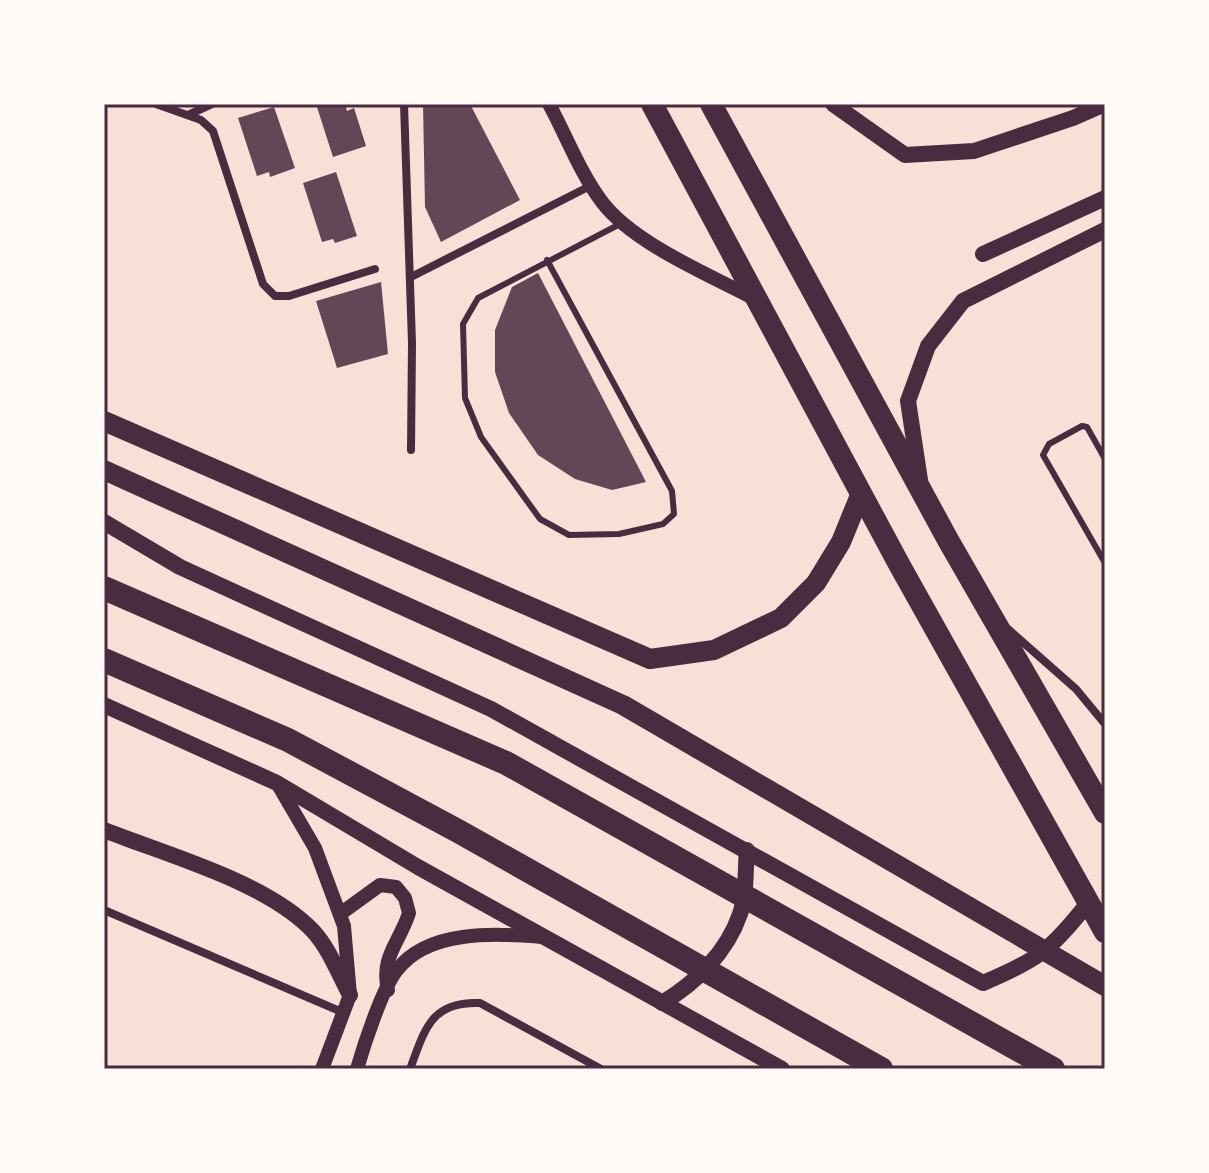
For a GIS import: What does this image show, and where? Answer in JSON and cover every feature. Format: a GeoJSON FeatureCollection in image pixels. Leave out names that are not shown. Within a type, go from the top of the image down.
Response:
{"type":"FeatureCollection","features":[{"type":"Feature","properties":{"kind":"highway"},"geometry":{"type":"LineString","coordinates":[[652,104],[861,493],[1105,932]]}},
{"type":"Feature","properties":{"kind":"highway"},"geometry":{"type":"LineString","coordinates":[[711,104],[990,612],[1105,813]]}},
{"type":"Feature","properties":{"kind":"highway"},"geometry":{"type":"LineString","coordinates":[[104,588],[506,763],[1053,1069]]}},
{"type":"Feature","properties":{"kind":"highway"},"geometry":{"type":"LineString","coordinates":[[104,660],[288,740],[472,838],[881,1069]]}},
{"type":"Feature","properties":{"kind":"main road"},"geometry":{"type":"LineString","coordinates":[[833,104],[905,155],[974,151],[1071,111],[1105,104]]}},
{"type":"Feature","properties":{"kind":"main road"},"geometry":{"type":"LineString","coordinates":[[983,254],[1105,198]]}},
{"type":"Feature","properties":{"kind":"main road"},"geometry":{"type":"LineString","coordinates":[[922,488],[908,401],[928,346],[963,301],[1105,230]]}},
{"type":"Feature","properties":{"kind":"main road"},"geometry":{"type":"LineString","coordinates":[[104,421],[650,659],[714,650],[781,618],[816,583],[841,542],[861,493]]}},
{"type":"Feature","properties":{"kind":"main road"},"geometry":{"type":"LineString","coordinates":[[104,470],[623,705],[1105,986]]}},
{"type":"Feature","properties":{"kind":"main road"},"geometry":{"type":"LineString","coordinates":[[104,522],[180,567],[491,709],[983,983],[1033,962],[1064,934],[1088,903]]}},
{"type":"Feature","properties":{"kind":"main road"},"geometry":{"type":"LineString","coordinates":[[104,705],[277,783],[782,1069]]}},
{"type":"Feature","properties":{"kind":"main road"},"geometry":{"type":"LineString","coordinates":[[104,830],[258,892],[287,908],[315,933],[350,995]]}},
{"type":"Feature","properties":{"kind":"main road"},"geometry":{"type":"LineString","coordinates":[[662,1003],[692,985],[718,953],[741,913],[747,850]]}},
{"type":"Feature","properties":{"kind":"street"},"geometry":{"type":"LineString","coordinates":[[156,104],[201,120],[213,131],[263,284],[275,296],[289,296],[375,269]]}},
{"type":"Feature","properties":{"kind":"street"},"geometry":{"type":"LineString","coordinates":[[188,115],[212,104]]}},
{"type":"Feature","properties":{"kind":"street"},"geometry":{"type":"LineString","coordinates":[[404,104],[411,277],[411,450]]}},
{"type":"Feature","properties":{"kind":"street"},"geometry":{"type":"LineString","coordinates":[[549,104],[602,202],[623,222],[668,253],[759,302]]}},
{"type":"Feature","properties":{"kind":"street"},"geometry":{"type":"LineString","coordinates":[[411,277],[593,185]]}},
{"type":"Feature","properties":{"kind":"street"},"geometry":{"type":"LineString","coordinates":[[990,612],[1076,689],[1105,724]]}},
{"type":"Feature","properties":{"kind":"street"},"geometry":{"type":"LineString","coordinates":[[277,783],[315,848],[340,914],[350,995],[322,1069]]}},
{"type":"Feature","properties":{"kind":"street"},"geometry":{"type":"LineString","coordinates":[[340,914],[380,885],[396,887],[405,898],[409,913],[388,955],[384,974],[388,990]]}},
{"type":"Feature","properties":{"kind":"street"},"geometry":{"type":"LineString","coordinates":[[104,910],[342,1012]]}},
{"type":"Feature","properties":{"kind":"street"},"geometry":{"type":"LineString","coordinates":[[357,1069],[397,970],[434,945],[464,937],[497,934],[545,937]]}},
{"type":"Feature","properties":{"kind":"street"},"geometry":{"type":"LineString","coordinates":[[410,1069],[425,1028],[440,1011],[458,1002],[480,1003],[601,1069]]}},
{"type":"Feature","properties":{"kind":"lane"},"geometry":{"type":"LineString","coordinates":[[547,260],[672,491],[674,514],[663,524],[619,534],[569,535],[540,519],[481,437],[465,398],[463,324],[478,298],[547,260],[623,222]]}},
{"type":"Feature","properties":{"kind":"lane"},"geometry":{"type":"LineString","coordinates":[[1105,459],[1087,427],[1082,426],[1049,444],[1043,455],[1105,563]]}},
{"type":"Feature","properties":{"kind":"building"},"geometry":{"type":"Polygon","coordinates":[[[316,104],[345,104],[347,111],[354,108],[366,146],[333,157],[316,104]]]}},
{"type":"Feature","properties":{"kind":"building"},"geometry":{"type":"Polygon","coordinates":[[[423,104],[470,104],[520,200],[441,242],[425,207],[423,104]]]}},
{"type":"Feature","properties":{"kind":"building"},"geometry":{"type":"Polygon","coordinates":[[[274,107],[295,168],[270,177],[269,172],[257,176],[238,118],[274,107]]]}},
{"type":"Feature","properties":{"kind":"building"},"geometry":{"type":"Polygon","coordinates":[[[336,172],[357,236],[335,243],[333,239],[322,242],[303,183],[336,172]]]}},
{"type":"Feature","properties":{"kind":"building"},"geometry":{"type":"Polygon","coordinates":[[[538,273],[646,482],[612,490],[575,479],[538,455],[509,413],[495,372],[495,330],[512,287],[538,273]]]}},
{"type":"Feature","properties":{"kind":"building"},"geometry":{"type":"Polygon","coordinates":[[[381,282],[388,354],[337,368],[316,301],[381,282]]]}}]}
